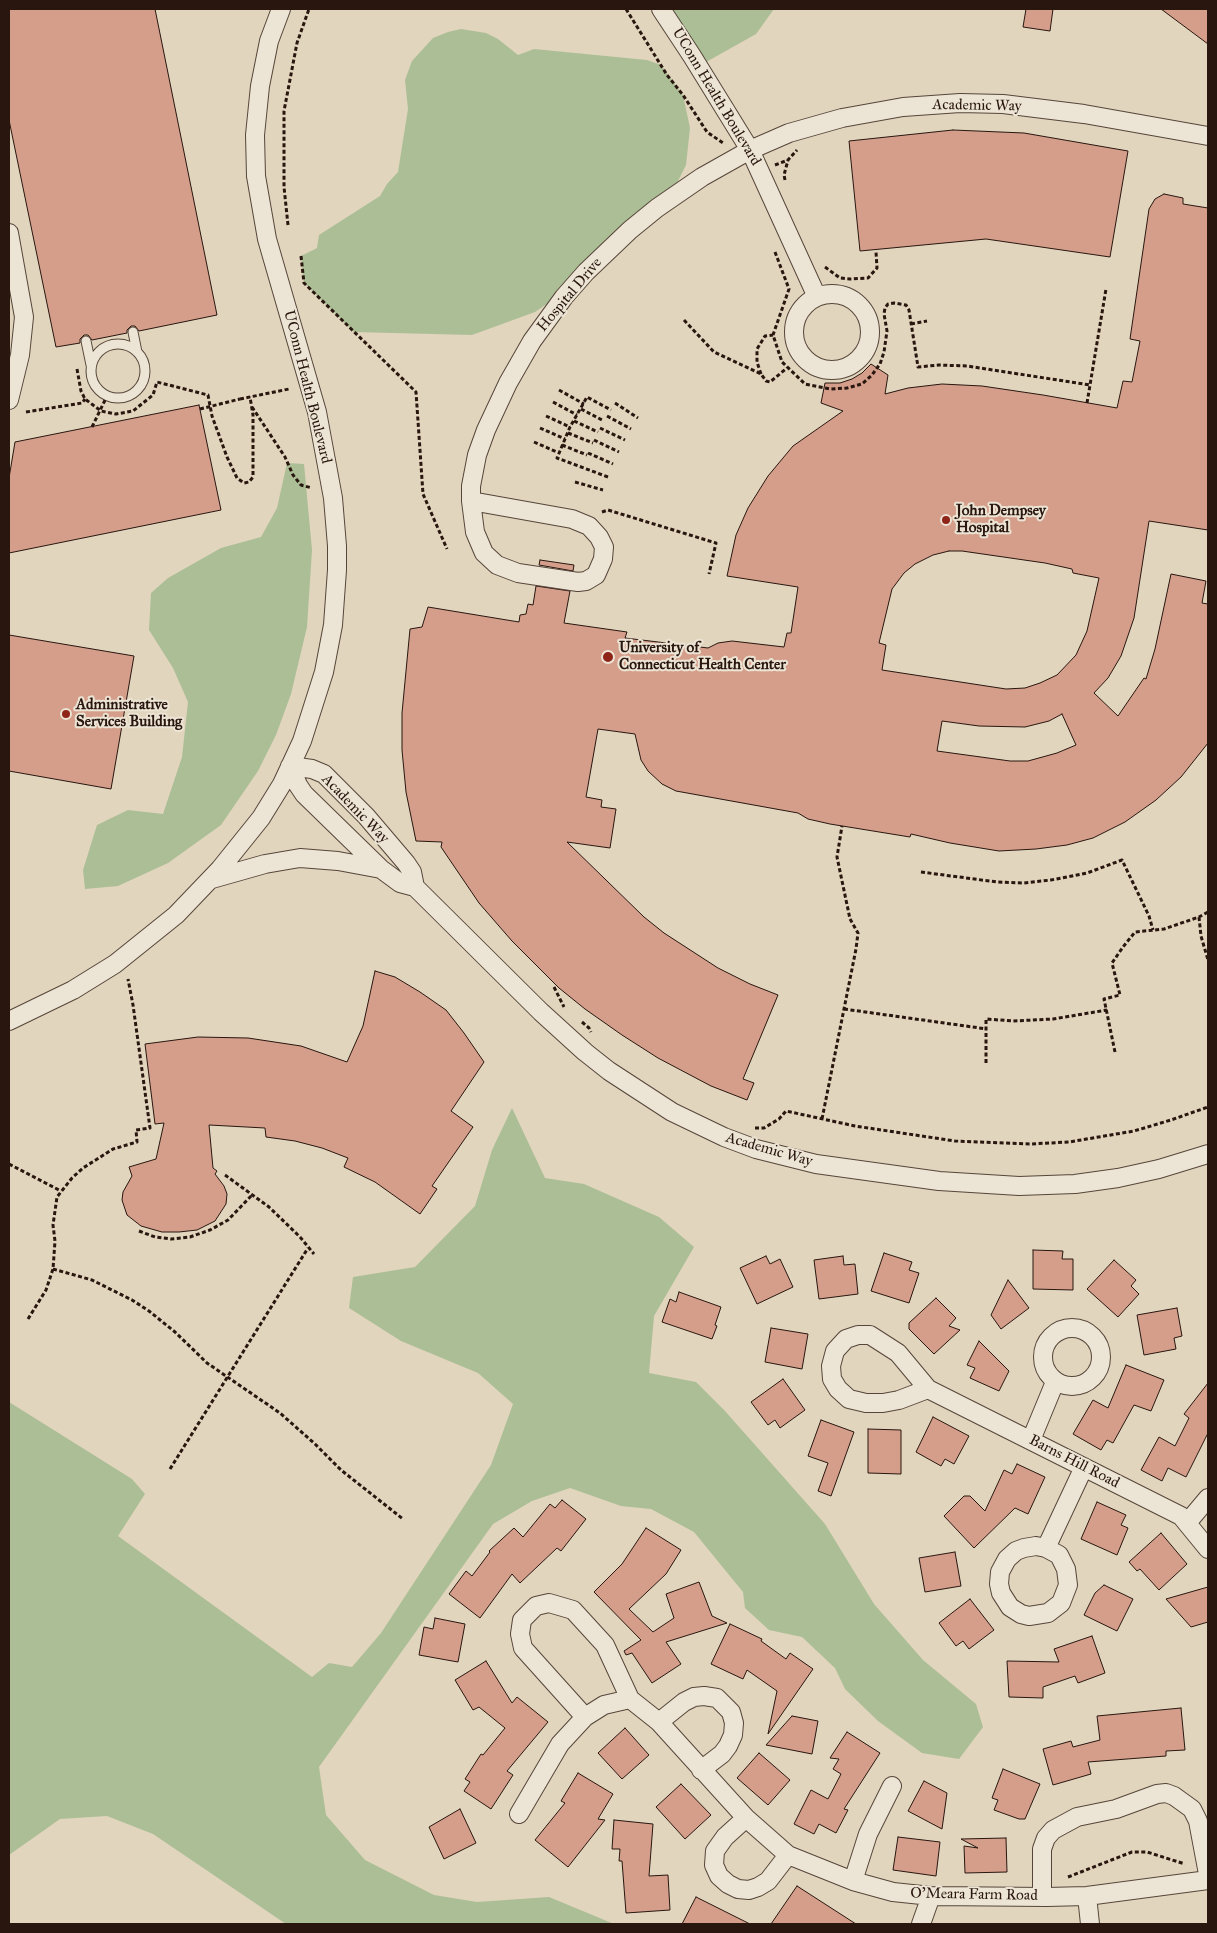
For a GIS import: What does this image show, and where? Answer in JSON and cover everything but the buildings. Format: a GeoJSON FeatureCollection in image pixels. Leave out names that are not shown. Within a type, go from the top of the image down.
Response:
{"type":"FeatureCollection","features":[{"type":"Feature","properties":{"kind":"street","name":"UConn Health Boulevard"},"geometry":{"type":"LineString","coordinates":[[9,1021],[73,990],[115,964],[169,921],[211,879],[262,818],[290,766],[311,716],[324,672],[336,598],[337,546],[333,498],[324,446],[308,379],[267,239],[256,176],[255,135],[260,86],[269,41],[281,9]]}},
{"type":"Feature","properties":{"kind":"street","name":"UConn Health Boulevard"},"geometry":{"type":"LineString","coordinates":[[660,9],[692,56],[750,150],[817,297]]}},
{"type":"Feature","properties":{"kind":"street","name":"Academic Way"},"geometry":{"type":"LineString","coordinates":[[750,150],[790,133],[842,118],[903,107],[960,103],[1003,104],[1084,114],[1208,136]]}},
{"type":"Feature","properties":{"kind":"street","name":"Hospital Drive"},"geometry":{"type":"LineString","coordinates":[[471,501],[572,519],[589,526],[599,537],[604,547],[603,559],[598,572],[586,581],[568,582],[518,573],[496,565],[487,557],[478,543],[471,501],[472,476],[477,455],[498,402],[532,341],[564,298],[606,252],[658,208],[702,177],[750,150]]}},
{"type":"Feature","properties":{"kind":"street"},"geometry":{"type":"LineString","coordinates":[[9,233],[24,317],[20,355],[9,400]]}},
{"type":"Feature","properties":{"kind":"street"},"geometry":{"type":"LineString","coordinates":[[830,294],[843,296],[860,306],[867,316],[870,336],[867,348],[855,363],[843,369],[830,371],[812,365],[802,356],[796,345],[794,332],[796,320],[806,304],[817,297],[830,294]]}},
{"type":"Feature","properties":{"kind":"street","name":"Academic Way"},"geometry":{"type":"LineString","coordinates":[[290,766],[304,794],[381,869],[400,883],[415,887],[567,1036],[609,1071],[664,1107],[699,1126],[756,1149],[816,1164],[893,1175],[967,1183],[1019,1186],[1075,1184],[1118,1178],[1159,1169],[1208,1154]]}},
{"type":"Feature","properties":{"kind":"street","name":"Academic Way"},"geometry":{"type":"LineString","coordinates":[[290,766],[312,769],[324,774],[366,816],[406,863],[412,872],[415,887]]}},
{"type":"Feature","properties":{"kind":"street","name":"Academic Way"},"geometry":{"type":"LineString","coordinates":[[211,879],[265,864],[300,858],[338,861],[381,869]]}},
{"type":"Feature","properties":{"kind":"street","name":"Barns Hill Road"},"geometry":{"type":"LineString","coordinates":[[928,1389],[899,1400],[866,1403],[850,1399],[838,1389],[832,1379],[831,1366],[835,1351],[846,1339],[858,1335],[870,1335],[898,1354],[928,1389],[1181,1516],[1208,1550]]}},
{"type":"Feature","properties":{"kind":"street"},"geometry":{"type":"LineString","coordinates":[[1031,1440],[1055,1382]]}},
{"type":"Feature","properties":{"kind":"street"},"geometry":{"type":"LineString","coordinates":[[1046,1548],[1084,1467]]}},
{"type":"Feature","properties":{"kind":"street"},"geometry":{"type":"LineString","coordinates":[[1187,1523],[1208,1498]]}},
{"type":"Feature","properties":{"kind":"street"},"geometry":{"type":"LineString","coordinates":[[519,1814],[560,1744],[585,1717],[604,1705],[630,1700],[605,1645],[572,1610],[548,1603],[536,1606],[522,1620],[520,1634],[523,1648],[585,1717]]}},
{"type":"Feature","properties":{"kind":"street"},"geometry":{"type":"LineString","coordinates":[[659,1722],[684,1702],[694,1697],[717,1698],[731,1712],[734,1723],[733,1735],[728,1746],[722,1754],[701,1770]]}},
{"type":"Feature","properties":{"kind":"street","name":"O'Meara Farm Road"},"geometry":{"type":"LineString","coordinates":[[630,1700],[659,1722],[746,1818],[788,1855],[853,1881],[893,1892],[931,1896],[1044,1897],[1088,1896],[1208,1875]]}},
{"type":"Feature","properties":{"kind":"street"},"geometry":{"type":"LineString","coordinates":[[853,1881],[868,1834],[892,1786]]}},
{"type":"Feature","properties":{"kind":"street"},"geometry":{"type":"LineString","coordinates":[[1044,1897],[1042,1850],[1046,1838],[1054,1830],[1077,1817],[1116,1808],[1157,1794],[1166,1793],[1174,1796],[1192,1809],[1198,1821],[1208,1875]]}},
{"type":"Feature","properties":{"kind":"street"},"geometry":{"type":"LineString","coordinates":[[746,1818],[725,1837],[715,1851],[714,1865],[719,1876],[728,1884],[738,1890],[749,1890],[758,1887],[768,1881],[788,1855]]}},
{"type":"Feature","properties":{"kind":"street"},"geometry":{"type":"LineString","coordinates":[[921,1924],[931,1896]]}},
{"type":"Feature","properties":{"kind":"street"},"geometry":{"type":"LineString","coordinates":[[1088,1896],[1090,1924]]}},
{"type":"Feature","properties":{"kind":"lane"},"geometry":{"type":"LineString","coordinates":[[133,332],[137,352],[144,364],[145,374],[137,391],[120,399],[107,396],[95,388],[91,379],[92,365],[93,359],[99,351],[107,346],[116,344],[126,345],[137,352]]}},
{"type":"Feature","properties":{"kind":"lane"},"geometry":{"type":"LineString","coordinates":[[86,342],[92,365]]}},
{"type":"Feature","properties":{"kind":"path"},"geometry":{"type":"LineString","coordinates":[[288,225],[284,187],[284,111],[297,43],[309,9]]}},
{"type":"Feature","properties":{"kind":"path"},"geometry":{"type":"LineString","coordinates":[[786,185],[784,175],[788,160],[798,149]]}},
{"type":"Feature","properties":{"kind":"path"},"geometry":{"type":"LineString","coordinates":[[824,266],[840,278],[868,278],[877,268],[876,252]]}},
{"type":"Feature","properties":{"kind":"path"},"geometry":{"type":"LineString","coordinates":[[301,256],[304,283],[416,392],[423,494],[447,549]]}},
{"type":"Feature","properties":{"kind":"path"},"geometry":{"type":"LineString","coordinates":[[1087,403],[1106,289]]}},
{"type":"Feature","properties":{"kind":"path"},"geometry":{"type":"LineString","coordinates":[[787,368],[770,382],[766,381],[761,374],[757,362],[757,349],[766,336],[773,335],[782,362],[805,384],[819,388],[847,388],[862,384],[880,364],[887,332],[885,308],[888,304],[894,303],[906,305],[909,310],[918,367],[939,365],[967,366],[1090,385]]}},
{"type":"Feature","properties":{"kind":"path"},"geometry":{"type":"LineString","coordinates":[[684,320],[714,352],[761,374]]}},
{"type":"Feature","properties":{"kind":"path"},"geometry":{"type":"LineString","coordinates":[[911,324],[926,320]]}},
{"type":"Feature","properties":{"kind":"path"},"geometry":{"type":"LineString","coordinates":[[26,412],[82,403],[86,399],[100,411],[116,414],[133,411],[153,394],[158,382],[208,395],[212,416],[228,458],[237,478],[244,483],[249,482],[254,470],[250,397]]}},
{"type":"Feature","properties":{"kind":"path"},"geometry":{"type":"LineString","coordinates":[[200,410],[240,399],[289,389]]}},
{"type":"Feature","properties":{"kind":"path"},"geometry":{"type":"LineString","coordinates":[[560,390],[584,404]]}},
{"type":"Feature","properties":{"kind":"path"},"geometry":{"type":"LineString","coordinates":[[92,427],[107,396]]}},
{"type":"Feature","properties":{"kind":"path"},"geometry":{"type":"LineString","coordinates":[[608,477],[557,458],[570,427],[588,397],[611,410]]}},
{"type":"Feature","properties":{"kind":"path"},"geometry":{"type":"LineString","coordinates":[[553,402],[578,415]]}},
{"type":"Feature","properties":{"kind":"path"},"geometry":{"type":"LineString","coordinates":[[615,403],[638,418]]}},
{"type":"Feature","properties":{"kind":"path"},"geometry":{"type":"LineString","coordinates":[[252,407],[301,485],[312,488]]}},
{"type":"Feature","properties":{"kind":"path"},"geometry":{"type":"LineString","coordinates":[[581,409],[604,421]]}},
{"type":"Feature","properties":{"kind":"path"},"geometry":{"type":"LineString","coordinates":[[546,416],[570,427]]}},
{"type":"Feature","properties":{"kind":"path"},"geometry":{"type":"LineString","coordinates":[[607,416],[631,429]]}},
{"type":"Feature","properties":{"kind":"path"},"geometry":{"type":"LineString","coordinates":[[574,421],[598,432]]}},
{"type":"Feature","properties":{"kind":"path"},"geometry":{"type":"LineString","coordinates":[[540,428],[565,439]]}},
{"type":"Feature","properties":{"kind":"path"},"geometry":{"type":"LineString","coordinates":[[600,428],[625,440]]}},
{"type":"Feature","properties":{"kind":"path"},"geometry":{"type":"LineString","coordinates":[[568,433],[619,452]]}},
{"type":"Feature","properties":{"kind":"path"},"geometry":{"type":"LineString","coordinates":[[534,442],[559,453]]}},
{"type":"Feature","properties":{"kind":"path"},"geometry":{"type":"LineString","coordinates":[[562,445],[613,464]]}},
{"type":"Feature","properties":{"kind":"path"},"geometry":{"type":"LineString","coordinates":[[575,482],[604,490]]}},
{"type":"Feature","properties":{"kind":"path"},"geometry":{"type":"LineString","coordinates":[[602,512],[608,510],[716,543],[709,574]]}},
{"type":"Feature","properties":{"kind":"path"},"geometry":{"type":"LineString","coordinates":[[822,1119],[858,933],[850,919],[837,857],[842,826]]}},
{"type":"Feature","properties":{"kind":"path"},"geometry":{"type":"LineString","coordinates":[[921,872],[997,882],[1024,883],[1087,873],[1122,860],[1149,916],[1153,930]]}},
{"type":"Feature","properties":{"kind":"path"},"geometry":{"type":"LineString","coordinates":[[1115,1052],[1104,999],[1120,995],[1112,963],[1135,932],[1164,929],[1208,912]]}},
{"type":"Feature","properties":{"kind":"path"},"geometry":{"type":"LineString","coordinates":[[1199,917],[1201,936],[1208,960]]}},
{"type":"Feature","properties":{"kind":"path"},"geometry":{"type":"LineString","coordinates":[[28,1319],[46,1290],[53,1269],[55,1241],[53,1225],[57,1197],[72,1178],[100,1157],[123,1145],[137,1142],[136,1130],[150,1128],[134,1005],[128,979]]}},
{"type":"Feature","properties":{"kind":"path"},"geometry":{"type":"LineString","coordinates":[[554,987],[562,1005],[569,1011]]}},
{"type":"Feature","properties":{"kind":"path"},"geometry":{"type":"LineString","coordinates":[[844,1009],[987,1029]]}},
{"type":"Feature","properties":{"kind":"path"},"geometry":{"type":"LineString","coordinates":[[986,1063],[986,1019],[1013,1021],[1053,1019],[1107,1010]]}},
{"type":"Feature","properties":{"kind":"path"},"geometry":{"type":"LineString","coordinates":[[576,1017],[597,1038]]}},
{"type":"Feature","properties":{"kind":"path"},"geometry":{"type":"LineString","coordinates":[[748,1126],[764,1128],[779,1119],[786,1112],[955,1142],[1030,1144],[1070,1142],[1134,1131],[1208,1106]]}},
{"type":"Feature","properties":{"kind":"path"},"geometry":{"type":"LineString","coordinates":[[9,1164],[61,1191]]}},
{"type":"Feature","properties":{"kind":"path"},"geometry":{"type":"LineString","coordinates":[[225,1175],[253,1194],[286,1223],[314,1254]]}},
{"type":"Feature","properties":{"kind":"path"},"geometry":{"type":"LineString","coordinates":[[139,1231],[155,1237],[171,1239],[190,1237],[210,1230],[228,1220],[253,1194]]}},
{"type":"Feature","properties":{"kind":"path"},"geometry":{"type":"LineString","coordinates":[[170,1469],[308,1248]]}},
{"type":"Feature","properties":{"kind":"path"},"geometry":{"type":"LineString","coordinates":[[53,1269],[92,1280],[132,1300],[169,1327],[208,1363],[280,1413],[315,1444],[340,1470],[403,1520]]}},
{"type":"Feature","properties":{"kind":"path"},"geometry":{"type":"LineString","coordinates":[[1044,1897],[1062,1880],[1132,1852],[1157,1855],[1208,1875]]}},
{"type":"Feature","properties":{"kind":"green space"},"geometry":{"type":"Polygon","coordinates":[[[657,9],[774,9],[756,34],[699,66],[657,9]]]}},
{"type":"Feature","properties":{"kind":"green space"},"geometry":{"type":"Polygon","coordinates":[[[461,29],[486,33],[498,39],[518,55],[534,49],[647,60],[661,65],[683,95],[690,128],[686,165],[675,187],[569,289],[535,312],[472,335],[354,332],[304,283],[301,256],[317,248],[319,235],[380,196],[387,184],[398,172],[408,109],[405,80],[412,61],[433,38],[461,29]]]}},
{"type":"Feature","properties":{"kind":"green space"},"geometry":{"type":"Polygon","coordinates":[[[287,463],[304,464],[312,550],[307,627],[291,694],[276,735],[258,771],[221,825],[168,863],[118,886],[85,889],[83,870],[97,825],[128,810],[163,814],[182,757],[188,702],[173,668],[149,630],[151,593],[168,578],[221,548],[261,537],[277,508],[287,463]]]}},
{"type":"Feature","properties":{"kind":"green space"},"geometry":{"type":"Polygon","coordinates":[[[512,1108],[545,1178],[584,1184],[659,1217],[694,1247],[654,1316],[649,1373],[696,1382],[725,1411],[825,1524],[874,1604],[923,1660],[976,1704],[983,1727],[959,1759],[922,1753],[878,1721],[845,1689],[835,1668],[802,1637],[769,1630],[745,1608],[743,1592],[694,1532],[651,1509],[621,1506],[570,1488],[532,1501],[493,1524],[319,1767],[326,1815],[365,1860],[434,1895],[477,1902],[549,1897],[614,1924],[286,1924],[153,1834],[107,1816],[60,1819],[9,1855],[9,1402],[132,1479],[145,1494],[118,1536],[312,1677],[329,1663],[352,1667],[381,1633],[491,1465],[513,1404],[478,1373],[401,1341],[349,1308],[353,1277],[415,1267],[475,1206],[492,1150],[512,1108]]]}},
{"type":"Feature","properties":{"kind":"place","name":"John Dempsey Hospital"},"geometry":{"type":"Point","coordinates":[946,520]}},
{"type":"Feature","properties":{"kind":"place","name":"University of Connecticut Health Center"},"geometry":{"type":"Point","coordinates":[608,657]}},
{"type":"Feature","properties":{"kind":"place","name":"Administrative Services Building"},"geometry":{"type":"Point","coordinates":[66,714]}}]}
